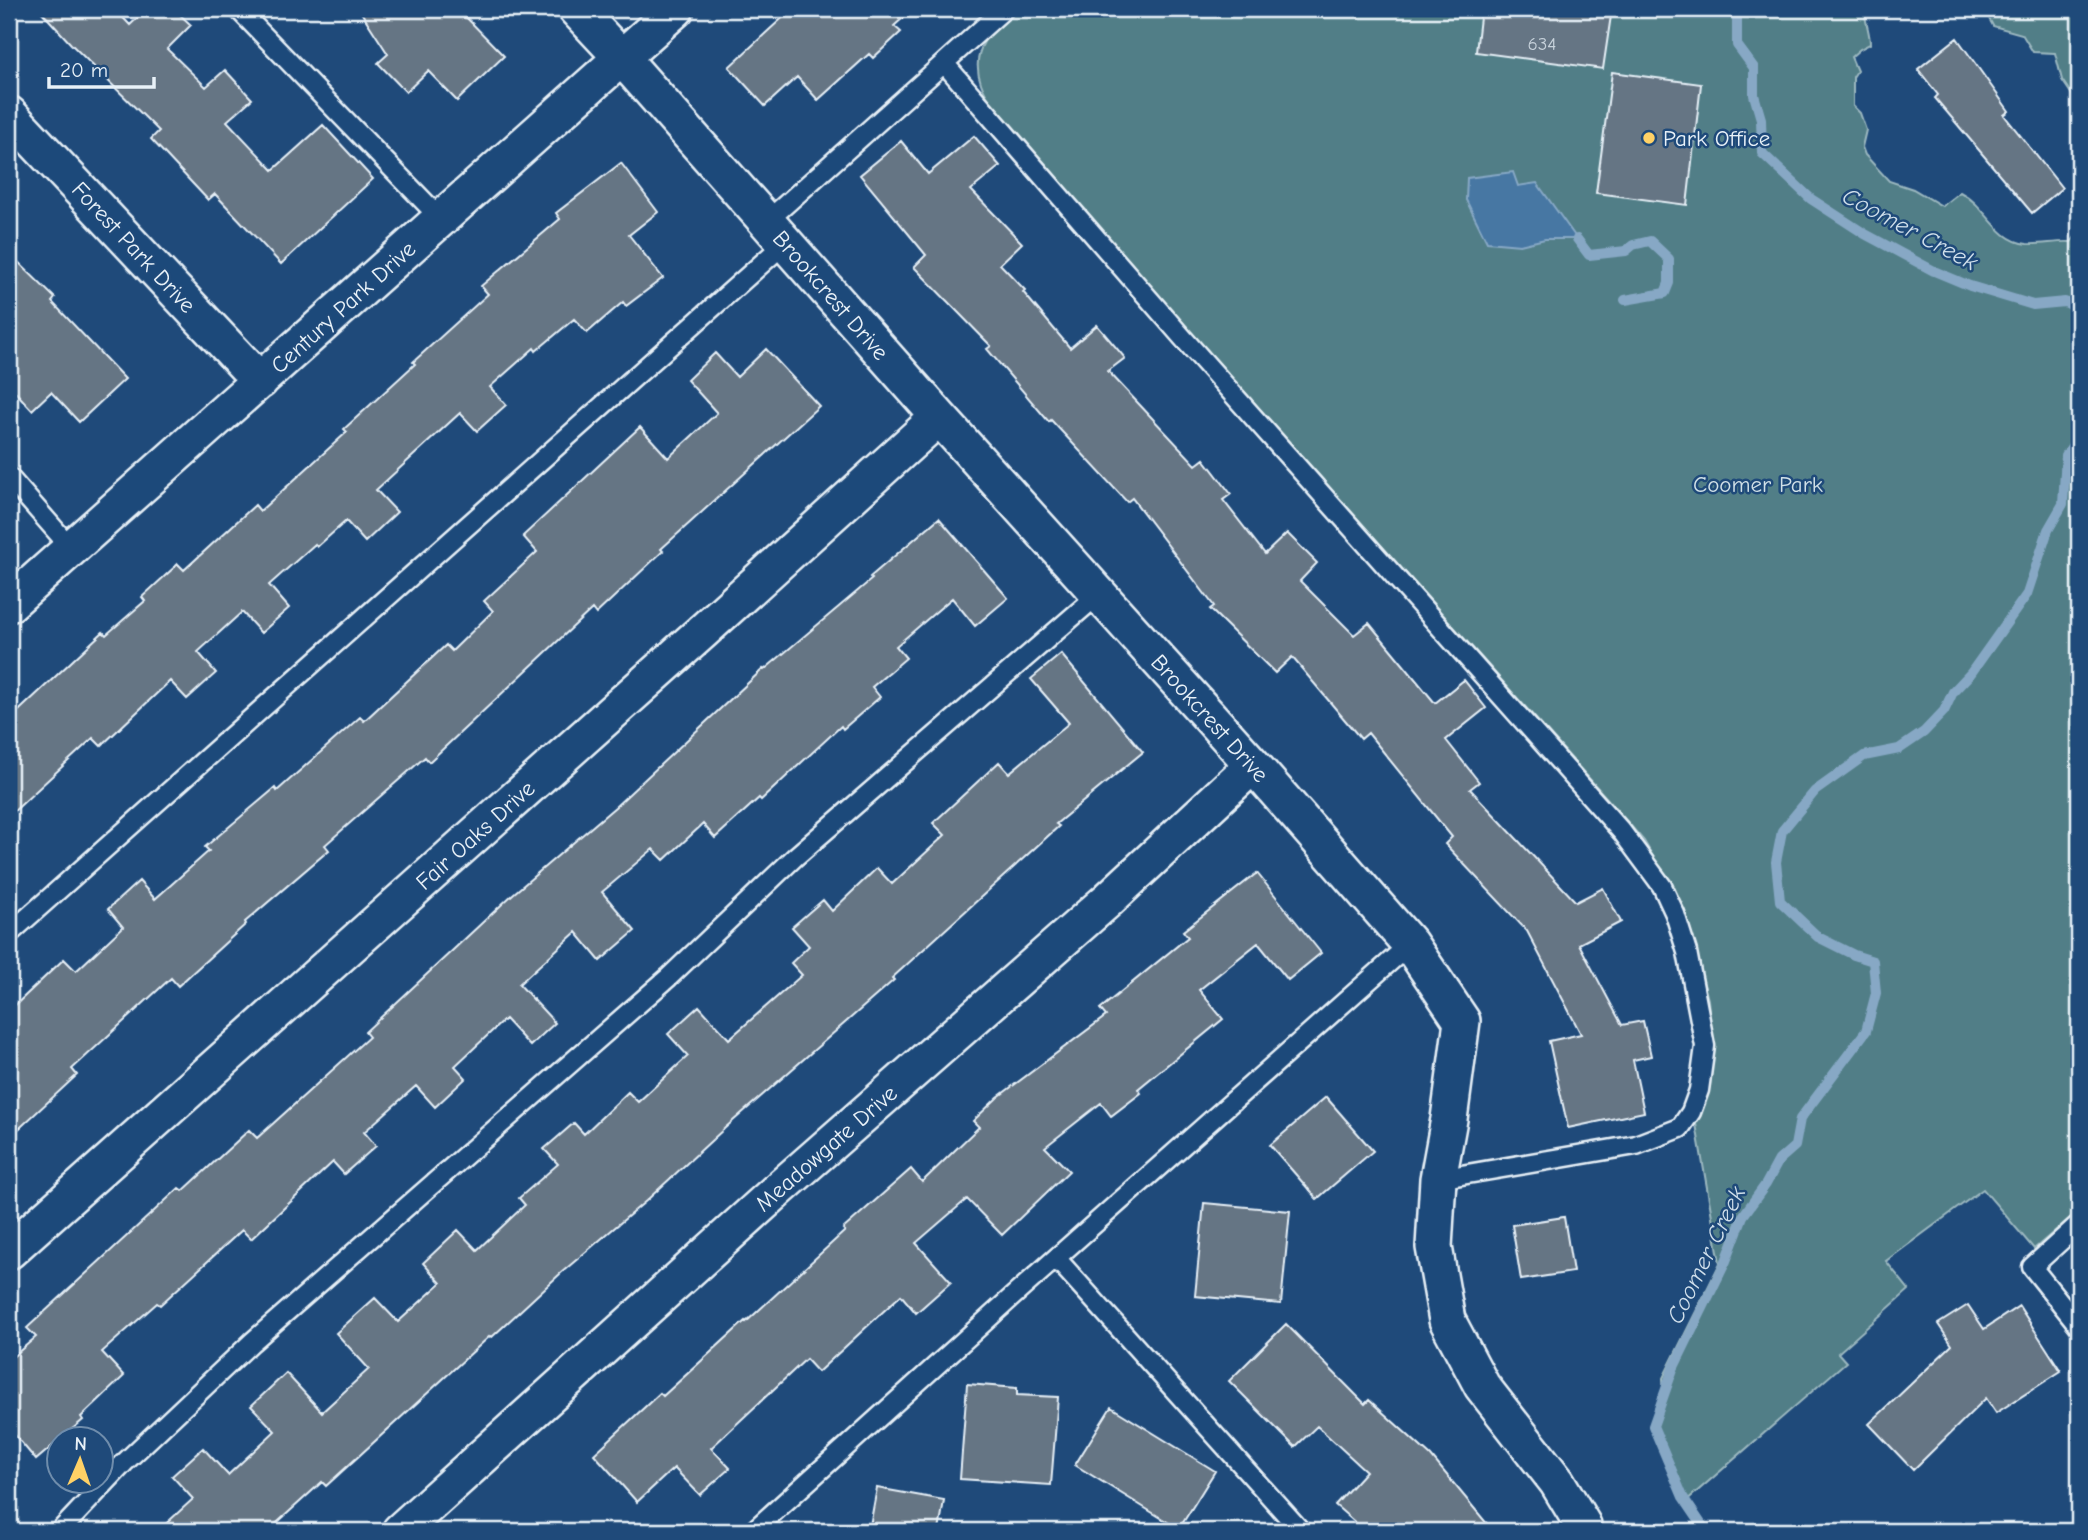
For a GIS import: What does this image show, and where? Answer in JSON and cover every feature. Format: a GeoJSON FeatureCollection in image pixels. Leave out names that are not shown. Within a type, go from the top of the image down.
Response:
{"type":"FeatureCollection","features":[{"type":"Feature","properties":{"kind":"street","name":"Brookcrest Drive"},"geometry":{"type":"LineString","coordinates":[[576,9],[1410,944],[1462,1021],[1438,1179],[1434,1247],[1447,1320],[1482,1386],[1557,1482],[1583,1525],[1583,1531]]}},
{"type":"Feature","properties":{"kind":"street","name":"Century Park Drive"},"geometry":{"type":"LineString","coordinates":[[9,604],[676,9]]}},
{"type":"Feature","properties":{"kind":"street","name":"Forest Park Drive"},"geometry":{"type":"LineString","coordinates":[[9,114],[260,381]]}},
{"type":"Feature","properties":{"kind":"street","name":"Fair Oaks Drive"},"geometry":{"type":"LineString","coordinates":[[9,1251],[939,417]]}},
{"type":"Feature","properties":{"kind":"street","name":"Meadowgate Drive"},"geometry":{"type":"LineString","coordinates":[[400,1531],[780,1188],[1108,900],[1253,765]]}},
{"type":"Feature","properties":{"kind":"lane"},"geometry":{"type":"LineString","coordinates":[[238,9],[441,219]]}},
{"type":"Feature","properties":{"kind":"lane"},"geometry":{"type":"LineString","coordinates":[[9,934],[776,232],[944,63],[1004,9]]}},
{"type":"Feature","properties":{"kind":"lane"},"geometry":{"type":"LineString","coordinates":[[944,63],[1183,338],[1622,832],[1662,886],[1675,914],[1687,952],[1705,1046],[1699,1090],[1691,1112],[1680,1128],[1636,1145],[1438,1179]]}},
{"type":"Feature","properties":{"kind":"lane"},"geometry":{"type":"LineString","coordinates":[[9,477],[71,548]]}},
{"type":"Feature","properties":{"kind":"lane"},"geometry":{"type":"LineString","coordinates":[[60,1531],[124,1464],[252,1342],[669,977],[795,857],[885,777],[1099,594]]}},
{"type":"Feature","properties":{"kind":"lane"},"geometry":{"type":"LineString","coordinates":[[753,1531],[1410,944]]}},
{"type":"Feature","properties":{"kind":"lane"},"geometry":{"type":"LineString","coordinates":[[2079,1224],[2032,1267],[2079,1326]]}},
{"type":"Feature","properties":{"kind":"lane"},"geometry":{"type":"LineString","coordinates":[[1056,1258],[1301,1531]]}},
{"type":"Feature","properties":{"kind":"green space","name":"Coomer Park"},"geometry":{"type":"Polygon","coordinates":[[[1017,9],[1875,9],[1865,14],[1870,44],[1851,57],[1857,71],[1853,77],[1853,106],[1860,113],[1866,130],[1862,147],[1865,155],[1889,181],[1913,189],[1942,206],[1960,192],[1977,205],[1999,230],[2016,241],[2027,244],[2071,242],[2079,232],[2079,1210],[2034,1249],[1983,1189],[1886,1261],[1909,1290],[1838,1353],[1846,1362],[1686,1501],[1655,1426],[1664,1402],[1663,1378],[1720,1263],[1696,1124],[1710,1087],[1713,1052],[1708,1000],[1696,953],[1676,896],[1644,841],[1612,804],[1002,119],[982,87],[978,64],[985,40],[1017,9]]]}},
{"type":"Feature","properties":{"kind":"green space"},"geometry":{"type":"Polygon","coordinates":[[[1984,9],[2079,9],[2079,105],[2062,80],[2055,53],[2033,52],[2022,34],[1993,26],[1984,9]]]}},
{"type":"Feature","properties":{"kind":"water"},"geometry":{"type":"Polygon","coordinates":[[[1513,172],[1518,186],[1537,183],[1577,239],[1545,239],[1520,245],[1487,242],[1466,200],[1467,178],[1513,172]]]}},
{"type":"Feature","properties":{"kind":"building"},"geometry":{"type":"Polygon","coordinates":[[[39,9],[115,9],[130,25],[147,9],[174,9],[191,25],[167,49],[206,87],[225,70],[252,99],[227,121],[273,170],[323,125],[373,179],[281,264],[215,194],[208,200],[151,139],[159,131],[39,9]]]}},
{"type":"Feature","properties":{"kind":"building"},"geometry":{"type":"Polygon","coordinates":[[[359,9],[458,9],[504,56],[457,101],[428,71],[406,92],[378,63],[388,54],[359,9]]]}},
{"type":"Feature","properties":{"kind":"building"},"geometry":{"type":"Polygon","coordinates":[[[792,9],[913,9],[894,26],[901,32],[873,58],[869,54],[818,100],[797,77],[765,106],[729,67],[792,9]]]}},
{"type":"Feature","properties":{"kind":"building"},"geometry":{"type":"Polygon","coordinates":[[[1481,9],[1612,9],[1603,69],[1476,52],[1481,9]]]}},
{"type":"Feature","properties":{"kind":"building"},"geometry":{"type":"Polygon","coordinates":[[[1957,38],[2009,111],[2004,115],[2062,188],[2032,213],[1935,98],[1938,95],[1918,69],[1957,38]]]}},
{"type":"Feature","properties":{"kind":"building","name":"Park Office"},"geometry":{"type":"Polygon","coordinates":[[[1612,72],[1701,84],[1687,205],[1596,193],[1612,72]]]}},
{"type":"Feature","properties":{"kind":"building"},"geometry":{"type":"Polygon","coordinates":[[[974,136],[1000,166],[971,190],[1022,243],[1000,264],[1025,290],[1023,292],[1070,348],[1097,325],[1125,358],[1108,371],[1196,465],[1204,459],[1231,494],[1223,500],[1265,554],[1287,533],[1317,563],[1300,581],[1354,635],[1369,623],[1435,703],[1464,680],[1486,708],[1446,740],[1479,782],[1470,789],[1576,902],[1603,888],[1621,922],[1579,944],[1622,1025],[1643,1021],[1651,1056],[1633,1060],[1644,1112],[1568,1128],[1549,1041],[1581,1034],[1527,931],[1445,844],[1452,837],[1368,733],[1361,739],[1292,657],[1275,673],[1210,609],[1214,606],[1132,498],[1127,502],[1051,420],[1049,422],[987,349],[991,346],[914,267],[926,255],[860,175],[901,141],[928,174],[974,136]]]}},
{"type":"Feature","properties":{"kind":"building"},"geometry":{"type":"Polygon","coordinates":[[[621,163],[658,212],[629,235],[663,278],[626,306],[623,302],[587,333],[574,319],[536,351],[534,348],[490,387],[506,405],[477,431],[460,413],[376,490],[397,512],[365,542],[346,521],[317,547],[315,544],[269,585],[289,608],[261,633],[242,612],[198,652],[216,673],[187,699],[170,681],[101,746],[93,738],[9,816],[9,720],[103,632],[106,635],[145,601],[142,597],[178,564],[184,570],[255,505],[260,511],[347,432],[344,429],[488,294],[481,286],[560,219],[556,213],[621,163]]]}},
{"type":"Feature","properties":{"kind":"building"},"geometry":{"type":"Polygon","coordinates":[[[9,253],[55,298],[52,302],[125,379],[79,422],[51,392],[32,410],[9,385],[9,253]]]}},
{"type":"Feature","properties":{"kind":"building"},"geometry":{"type":"Polygon","coordinates":[[[766,349],[819,406],[661,549],[663,551],[596,614],[592,609],[429,762],[425,757],[325,845],[329,850],[245,922],[246,924],[178,986],[171,978],[72,1069],[77,1075],[9,1138],[9,1011],[64,959],[76,971],[123,927],[108,909],[139,881],[155,899],[209,851],[205,847],[275,788],[277,791],[360,717],[364,721],[446,645],[452,651],[493,611],[484,601],[537,552],[523,536],[640,427],[668,458],[717,413],[687,380],[715,353],[737,377],[766,349]]]}},
{"type":"Feature","properties":{"kind":"building"},"geometry":{"type":"Polygon","coordinates":[[[939,518],[1008,598],[975,626],[952,598],[896,646],[906,658],[872,687],[880,697],[843,729],[841,726],[761,800],[759,798],[715,838],[703,824],[664,860],[653,849],[602,892],[635,931],[600,961],[576,932],[519,984],[555,1023],[530,1046],[505,1019],[455,1066],[466,1078],[435,1107],[416,1086],[364,1132],[376,1146],[344,1174],[333,1162],[251,1239],[242,1230],[160,1305],[157,1303],[102,1352],[124,1376],[81,1417],[83,1420],[78,1424],[46,1424],[46,1451],[36,1460],[9,1428],[9,1360],[36,1337],[27,1328],[179,1188],[183,1191],[249,1130],[257,1138],[369,1037],[365,1032],[513,894],[615,807],[763,669],[872,579],[870,577],[939,518]]]}},
{"type":"Feature","properties":{"kind":"building"},"geometry":{"type":"Polygon","coordinates":[[[1061,654],[1143,752],[1056,824],[1059,826],[892,978],[894,980],[490,1336],[326,1486],[322,1482],[268,1531],[158,1531],[193,1499],[172,1476],[203,1448],[228,1475],[275,1431],[251,1406],[286,1373],[322,1412],[369,1369],[336,1333],[375,1298],[398,1322],[441,1283],[423,1263],[458,1230],[477,1250],[525,1205],[519,1198],[558,1164],[544,1149],[574,1123],[584,1134],[628,1092],[638,1102],[688,1056],[668,1034],[699,1006],[729,1039],[802,975],[791,963],[809,946],[792,927],[823,900],[832,911],[877,868],[892,884],[945,835],[933,823],[999,762],[1009,773],[1069,723],[1031,679],[1061,654]]]}},
{"type":"Feature","properties":{"kind":"building"},"geometry":{"type":"Polygon","coordinates":[[[1257,873],[1321,953],[1288,980],[1258,943],[1199,990],[1223,1019],[1138,1089],[1141,1093],[1111,1116],[1101,1103],[1045,1147],[1069,1171],[1002,1235],[967,1199],[916,1243],[951,1282],[916,1313],[901,1295],[818,1372],[806,1359],[711,1448],[730,1468],[700,1495],[674,1468],[637,1502],[594,1454],[660,1393],[663,1396],[746,1322],[845,1231],[843,1229],[911,1169],[922,1182],[979,1127],[973,1121],[998,1097],[1106,1016],[1100,1009],[1188,937],[1183,931],[1257,873]]]}},
{"type":"Feature","properties":{"kind":"building"},"geometry":{"type":"Polygon","coordinates":[[[1326,1097],[1373,1151],[1317,1199],[1270,1145],[1326,1097]]]}},
{"type":"Feature","properties":{"kind":"building"},"geometry":{"type":"Polygon","coordinates":[[[1204,1203],[1290,1211],[1281,1304],[1195,1296],[1204,1203]]]}},
{"type":"Feature","properties":{"kind":"building"},"geometry":{"type":"Polygon","coordinates":[[[1564,1217],[1573,1272],[1521,1280],[1512,1225],[1564,1217]]]}},
{"type":"Feature","properties":{"kind":"building"},"geometry":{"type":"Polygon","coordinates":[[[1968,1305],[1984,1329],[2019,1306],[2061,1371],[1996,1413],[1986,1398],[1913,1470],[1869,1424],[1952,1345],[1938,1324],[1968,1305]]]}},
{"type":"Feature","properties":{"kind":"building"},"geometry":{"type":"Polygon","coordinates":[[[1286,1324],[1365,1404],[1369,1400],[1431,1456],[1493,1531],[1365,1531],[1335,1505],[1366,1471],[1317,1426],[1295,1447],[1229,1381],[1286,1324]]]}},
{"type":"Feature","properties":{"kind":"building"},"geometry":{"type":"Polygon","coordinates":[[[967,1384],[1017,1388],[1017,1395],[1058,1397],[1051,1485],[960,1479],[967,1384]]]}},
{"type":"Feature","properties":{"kind":"building"},"geometry":{"type":"Polygon","coordinates":[[[1111,1407],[1215,1471],[1179,1529],[1075,1465],[1111,1407]]]}},
{"type":"Feature","properties":{"kind":"building"},"geometry":{"type":"Polygon","coordinates":[[[877,1488],[944,1500],[939,1531],[869,1531],[877,1488]]]}},
{"type":"Feature","properties":{"kind":"waterway","name":"Coomer Creek"},"geometry":{"type":"LineString","coordinates":[[1737,9],[1737,45],[1754,68],[1754,95],[1761,119],[1762,153],[1811,199],[1865,234],[1934,271],[1970,286],[2033,305],[2065,302],[2079,309]]}},
{"type":"Feature","properties":{"kind":"waterway"},"geometry":{"type":"LineString","coordinates":[[1577,239],[1589,255],[1626,251],[1633,245],[1650,241],[1669,259],[1669,283],[1665,293],[1625,300]]}},
{"type":"Feature","properties":{"kind":"waterway","name":"Coomer Creek"},"geometry":{"type":"LineString","coordinates":[[1706,1531],[1683,1497],[1653,1426],[1673,1369],[1726,1261],[1743,1216],[1779,1160],[1795,1146],[1800,1119],[1866,1031],[1876,993],[1873,961],[1818,937],[1780,901],[1776,862],[1782,831],[1815,791],[1864,756],[1899,749],[1924,732],[1944,711],[1953,692],[1971,673],[2027,594],[2048,530],[2063,504],[2066,455],[2079,436]]}},
{"type":"Feature","properties":{"kind":"place","name":"Park Office"},"geometry":{"type":"Point","coordinates":[1649,138]}}]}
